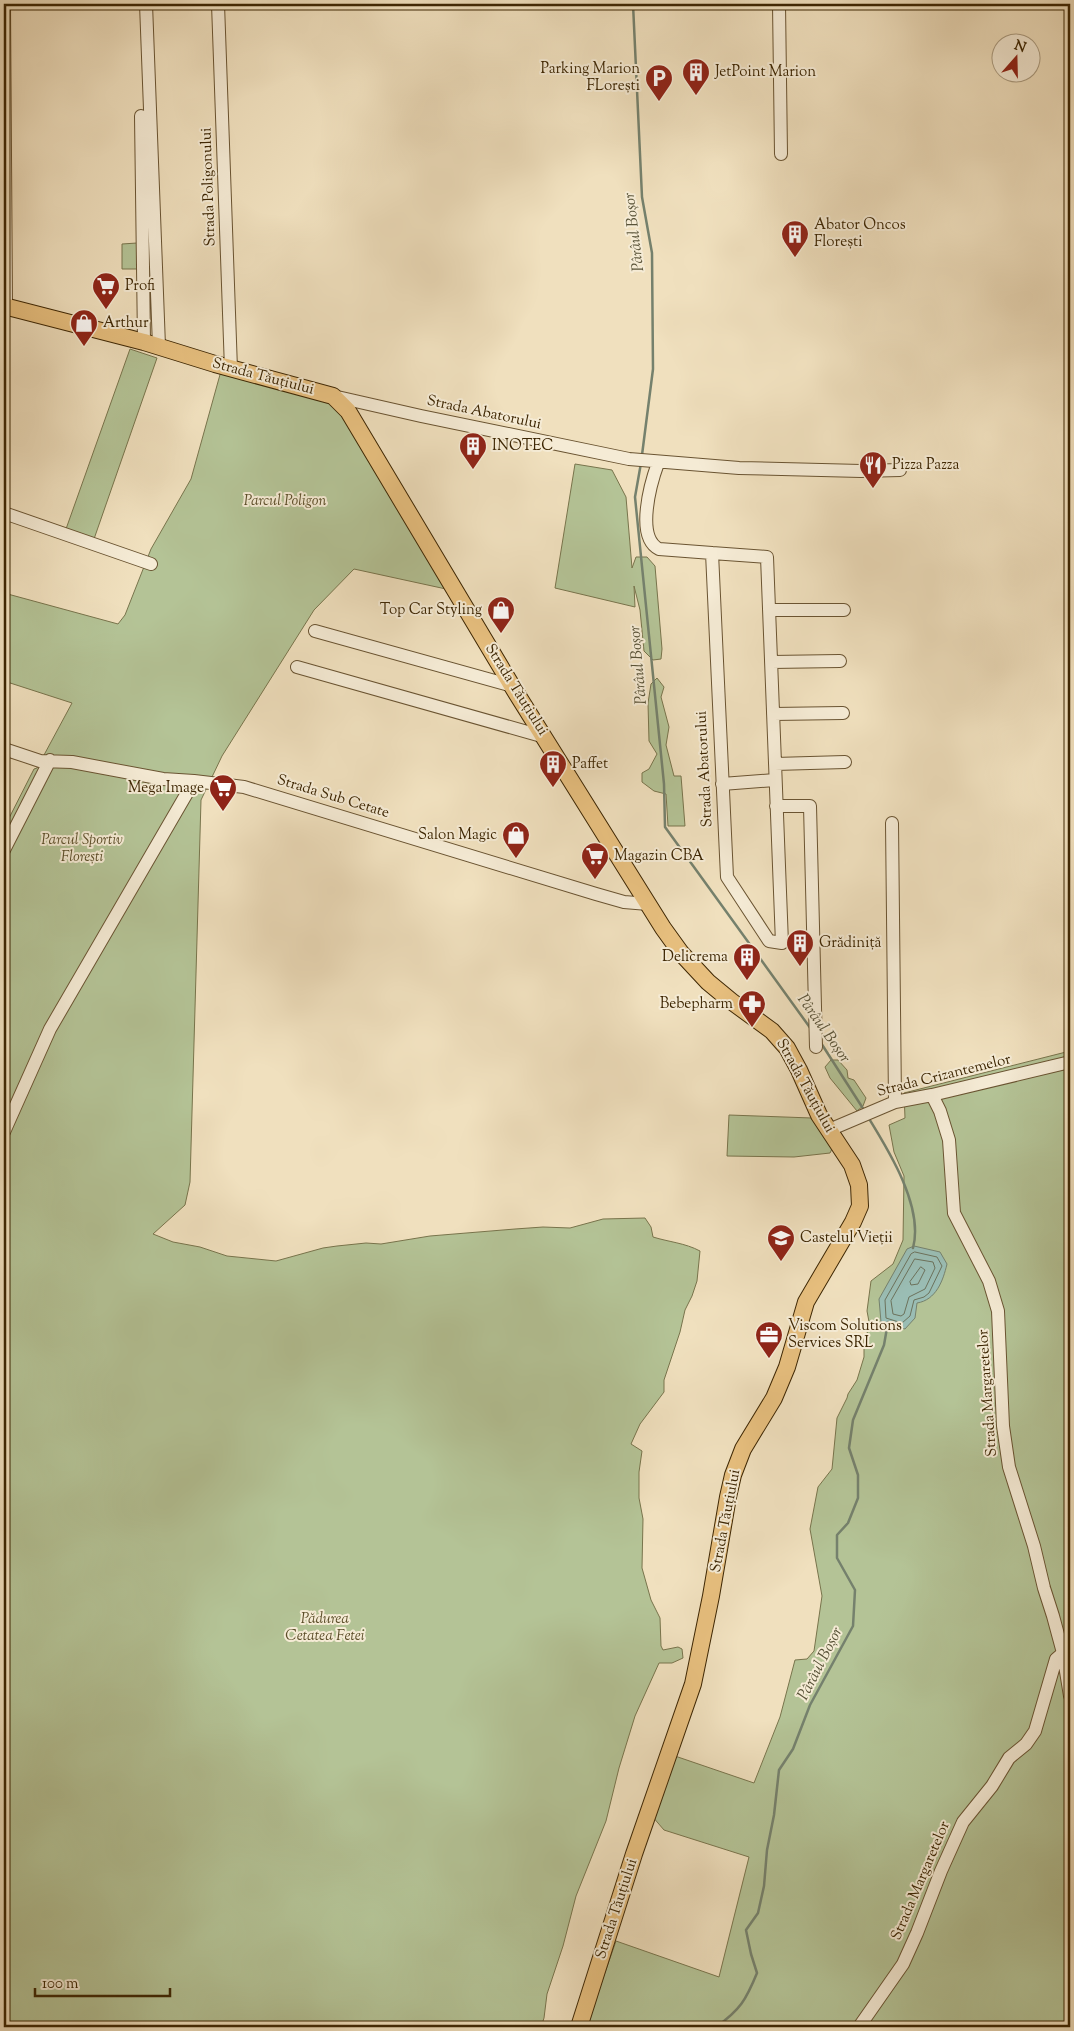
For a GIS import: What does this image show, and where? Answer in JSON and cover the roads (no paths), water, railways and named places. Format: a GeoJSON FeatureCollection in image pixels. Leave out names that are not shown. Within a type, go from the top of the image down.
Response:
{"type":"FeatureCollection","features":[{"type":"Feature","properties":{"kind":"main road","name":"Strada Tăuțiului"},"geometry":{"type":"LineString","coordinates":[[5,306],[152,344],[232,369],[332,396],[348,411],[513,686],[648,904],[695,970],[726,998],[762,1023],[781,1040],[831,1126],[859,1185],[860,1206],[853,1222],[806,1302],[800,1316],[787,1367],[774,1398],[743,1448],[733,1475],[712,1596],[693,1684],[631,1863],[579,2027]]}},
{"type":"Feature","properties":{"kind":"street"},"geometry":{"type":"LineString","coordinates":[[4,4],[5,306]]}},
{"type":"Feature","properties":{"kind":"street"},"geometry":{"type":"LineString","coordinates":[[139,4],[152,344]]}},
{"type":"Feature","properties":{"kind":"street"},"geometry":{"type":"LineString","coordinates":[[146,4],[152,344]]}},
{"type":"Feature","properties":{"kind":"street","name":"Strada Poligonului"},"geometry":{"type":"LineString","coordinates":[[218,4],[232,369]]}},
{"type":"Feature","properties":{"kind":"street"},"geometry":{"type":"LineString","coordinates":[[779,4],[781,154]]}},
{"type":"Feature","properties":{"kind":"street","name":"Strada Abatorului"},"geometry":{"type":"LineString","coordinates":[[332,396],[629,460],[739,468],[900,470]]}},
{"type":"Feature","properties":{"kind":"street","name":"Strada Abatorului"},"geometry":{"type":"LineString","coordinates":[[654,462],[648,498],[647,529],[649,541],[653,546],[659,549],[767,557],[782,943],[770,941],[727,877],[712,553]]}},
{"type":"Feature","properties":{"kind":"street"},"geometry":{"type":"LineString","coordinates":[[4,513],[151,564]]}},
{"type":"Feature","properties":{"kind":"street"},"geometry":{"type":"LineString","coordinates":[[769,610],[844,610]]}},
{"type":"Feature","properties":{"kind":"street"},"geometry":{"type":"LineString","coordinates":[[315,631],[513,686]]}},
{"type":"Feature","properties":{"kind":"street"},"geometry":{"type":"LineString","coordinates":[[771,662],[840,661]]}},
{"type":"Feature","properties":{"kind":"street"},"geometry":{"type":"LineString","coordinates":[[297,667],[545,737]]}},
{"type":"Feature","properties":{"kind":"street"},"geometry":{"type":"LineString","coordinates":[[773,714],[843,713]]}},
{"type":"Feature","properties":{"kind":"street","name":"Strada Sub Cetate"},"geometry":{"type":"LineString","coordinates":[[4,749],[40,761],[50,760],[86,764],[164,779],[244,787],[596,894],[624,902],[648,904]]}},
{"type":"Feature","properties":{"kind":"street"},"geometry":{"type":"LineString","coordinates":[[4,850],[50,760]]}},
{"type":"Feature","properties":{"kind":"street"},"geometry":{"type":"LineString","coordinates":[[775,764],[845,762]]}},
{"type":"Feature","properties":{"kind":"street"},"geometry":{"type":"LineString","coordinates":[[722,784],[775,780]]}},
{"type":"Feature","properties":{"kind":"street"},"geometry":{"type":"LineString","coordinates":[[4,1132],[50,1029],[194,781]]}},
{"type":"Feature","properties":{"kind":"street"},"geometry":{"type":"LineString","coordinates":[[776,806],[810,806],[816,1047]]}},
{"type":"Feature","properties":{"kind":"street"},"geometry":{"type":"LineString","coordinates":[[892,824],[895,1102]]}},
{"type":"Feature","properties":{"kind":"street","name":"Strada Crizantemelor"},"geometry":{"type":"LineString","coordinates":[[831,1126],[895,1102],[1070,1062]]}},
{"type":"Feature","properties":{"kind":"street","name":"Strada Margaretelor"},"geometry":{"type":"LineString","coordinates":[[859,2027],[903,1964],[963,1822],[992,1786],[1009,1758],[1026,1744],[1035,1731],[1056,1660],[1063,1653],[1034,1546],[1009,1467],[1003,1426],[998,1311],[989,1281],[954,1213],[949,1140],[932,1095]]}},
{"type":"Feature","properties":{"kind":"street"},"geometry":{"type":"LineString","coordinates":[[1063,1653],[1070,1696]]}},
{"type":"Feature","properties":{"kind":"water"},"geometry":{"type":"Polygon","coordinates":[[[914,1246],[940,1252],[947,1264],[938,1289],[929,1298],[917,1303],[915,1318],[905,1329],[881,1322],[879,1299],[907,1249],[914,1246]]]}},
{"type":"Feature","properties":{"kind":"waterway","name":"Pârâul Boșor"},"geometry":{"type":"LineString","coordinates":[[633,4],[642,197],[652,253],[653,369],[642,455]]}},
{"type":"Feature","properties":{"kind":"waterway","name":"Pârâul Boșor"},"geometry":{"type":"LineString","coordinates":[[641,463],[635,497],[664,784],[665,827],[811,1029]]}},
{"type":"Feature","properties":{"kind":"waterway","name":"Pârâul Boșor"},"geometry":{"type":"LineString","coordinates":[[821,1043],[864,1110]]}},
{"type":"Feature","properties":{"kind":"waterway","name":"Pârâul Boșor"},"geometry":{"type":"LineString","coordinates":[[868,1117],[894,1163],[909,1197],[914,1215],[915,1232],[913,1248]]}},
{"type":"Feature","properties":{"kind":"waterway","name":"Pârâul Boșor"},"geometry":{"type":"LineString","coordinates":[[716,2027],[737,2010],[757,1973],[746,1930],[758,1913],[764,1886],[767,1850],[774,1815],[779,1770],[793,1749],[810,1705],[853,1626],[855,1590],[837,1558],[837,1535],[848,1523],[858,1498],[858,1475],[849,1448],[853,1420],[884,1345],[888,1322]]}},
{"type":"Feature","properties":{"kind":"place","name":"JetPoint Marion"},"geometry":{"type":"Point","coordinates":[696,96]}},
{"type":"Feature","properties":{"kind":"place","name":"Parking Marion FLorești"},"geometry":{"type":"Point","coordinates":[659,102]}},
{"type":"Feature","properties":{"kind":"place","name":"Abator Oncos Florești"},"geometry":{"type":"Point","coordinates":[795,258]}},
{"type":"Feature","properties":{"kind":"place","name":"Profi"},"geometry":{"type":"Point","coordinates":[106,310]}},
{"type":"Feature","properties":{"kind":"place","name":"Arthur"},"geometry":{"type":"Point","coordinates":[84,347]}},
{"type":"Feature","properties":{"kind":"place","name":"INOTEC"},"geometry":{"type":"Point","coordinates":[473,470]}},
{"type":"Feature","properties":{"kind":"place","name":"Pizza Pazza"},"geometry":{"type":"Point","coordinates":[873,489]}},
{"type":"Feature","properties":{"kind":"place","name":"Top Car Styling"},"geometry":{"type":"Point","coordinates":[501,634]}},
{"type":"Feature","properties":{"kind":"place","name":"Paffet"},"geometry":{"type":"Point","coordinates":[553,788]}},
{"type":"Feature","properties":{"kind":"place","name":"Mega Image"},"geometry":{"type":"Point","coordinates":[223,812]}},
{"type":"Feature","properties":{"kind":"place","name":"Salon Magic"},"geometry":{"type":"Point","coordinates":[516,859]}},
{"type":"Feature","properties":{"kind":"place","name":"Magazin CBA"},"geometry":{"type":"Point","coordinates":[595,880]}},
{"type":"Feature","properties":{"kind":"place","name":"Grădiniță"},"geometry":{"type":"Point","coordinates":[800,967]}},
{"type":"Feature","properties":{"kind":"place","name":"Delicrema"},"geometry":{"type":"Point","coordinates":[747,981]}},
{"type":"Feature","properties":{"kind":"place","name":"Bebepharm"},"geometry":{"type":"Point","coordinates":[752,1028]}},
{"type":"Feature","properties":{"kind":"place","name":"Castelul Vieții"},"geometry":{"type":"Point","coordinates":[781,1262]}},
{"type":"Feature","properties":{"kind":"place","name":"Viscom Solutions Services SRL"},"geometry":{"type":"Point","coordinates":[769,1359]}},
{"type":"Feature","properties":{"kind":"park label","name":"Parcul Poligon"},"geometry":{"type":"Point","coordinates":[285,501]}},
{"type":"Feature","properties":{"kind":"park label","name":"Parcul Sportiv Florești"},"geometry":{"type":"Point","coordinates":[82,848]}},
{"type":"Feature","properties":{"kind":"park label","name":"Pădurea Cetatea Fetei"},"geometry":{"type":"Point","coordinates":[325,1628]}}]}
